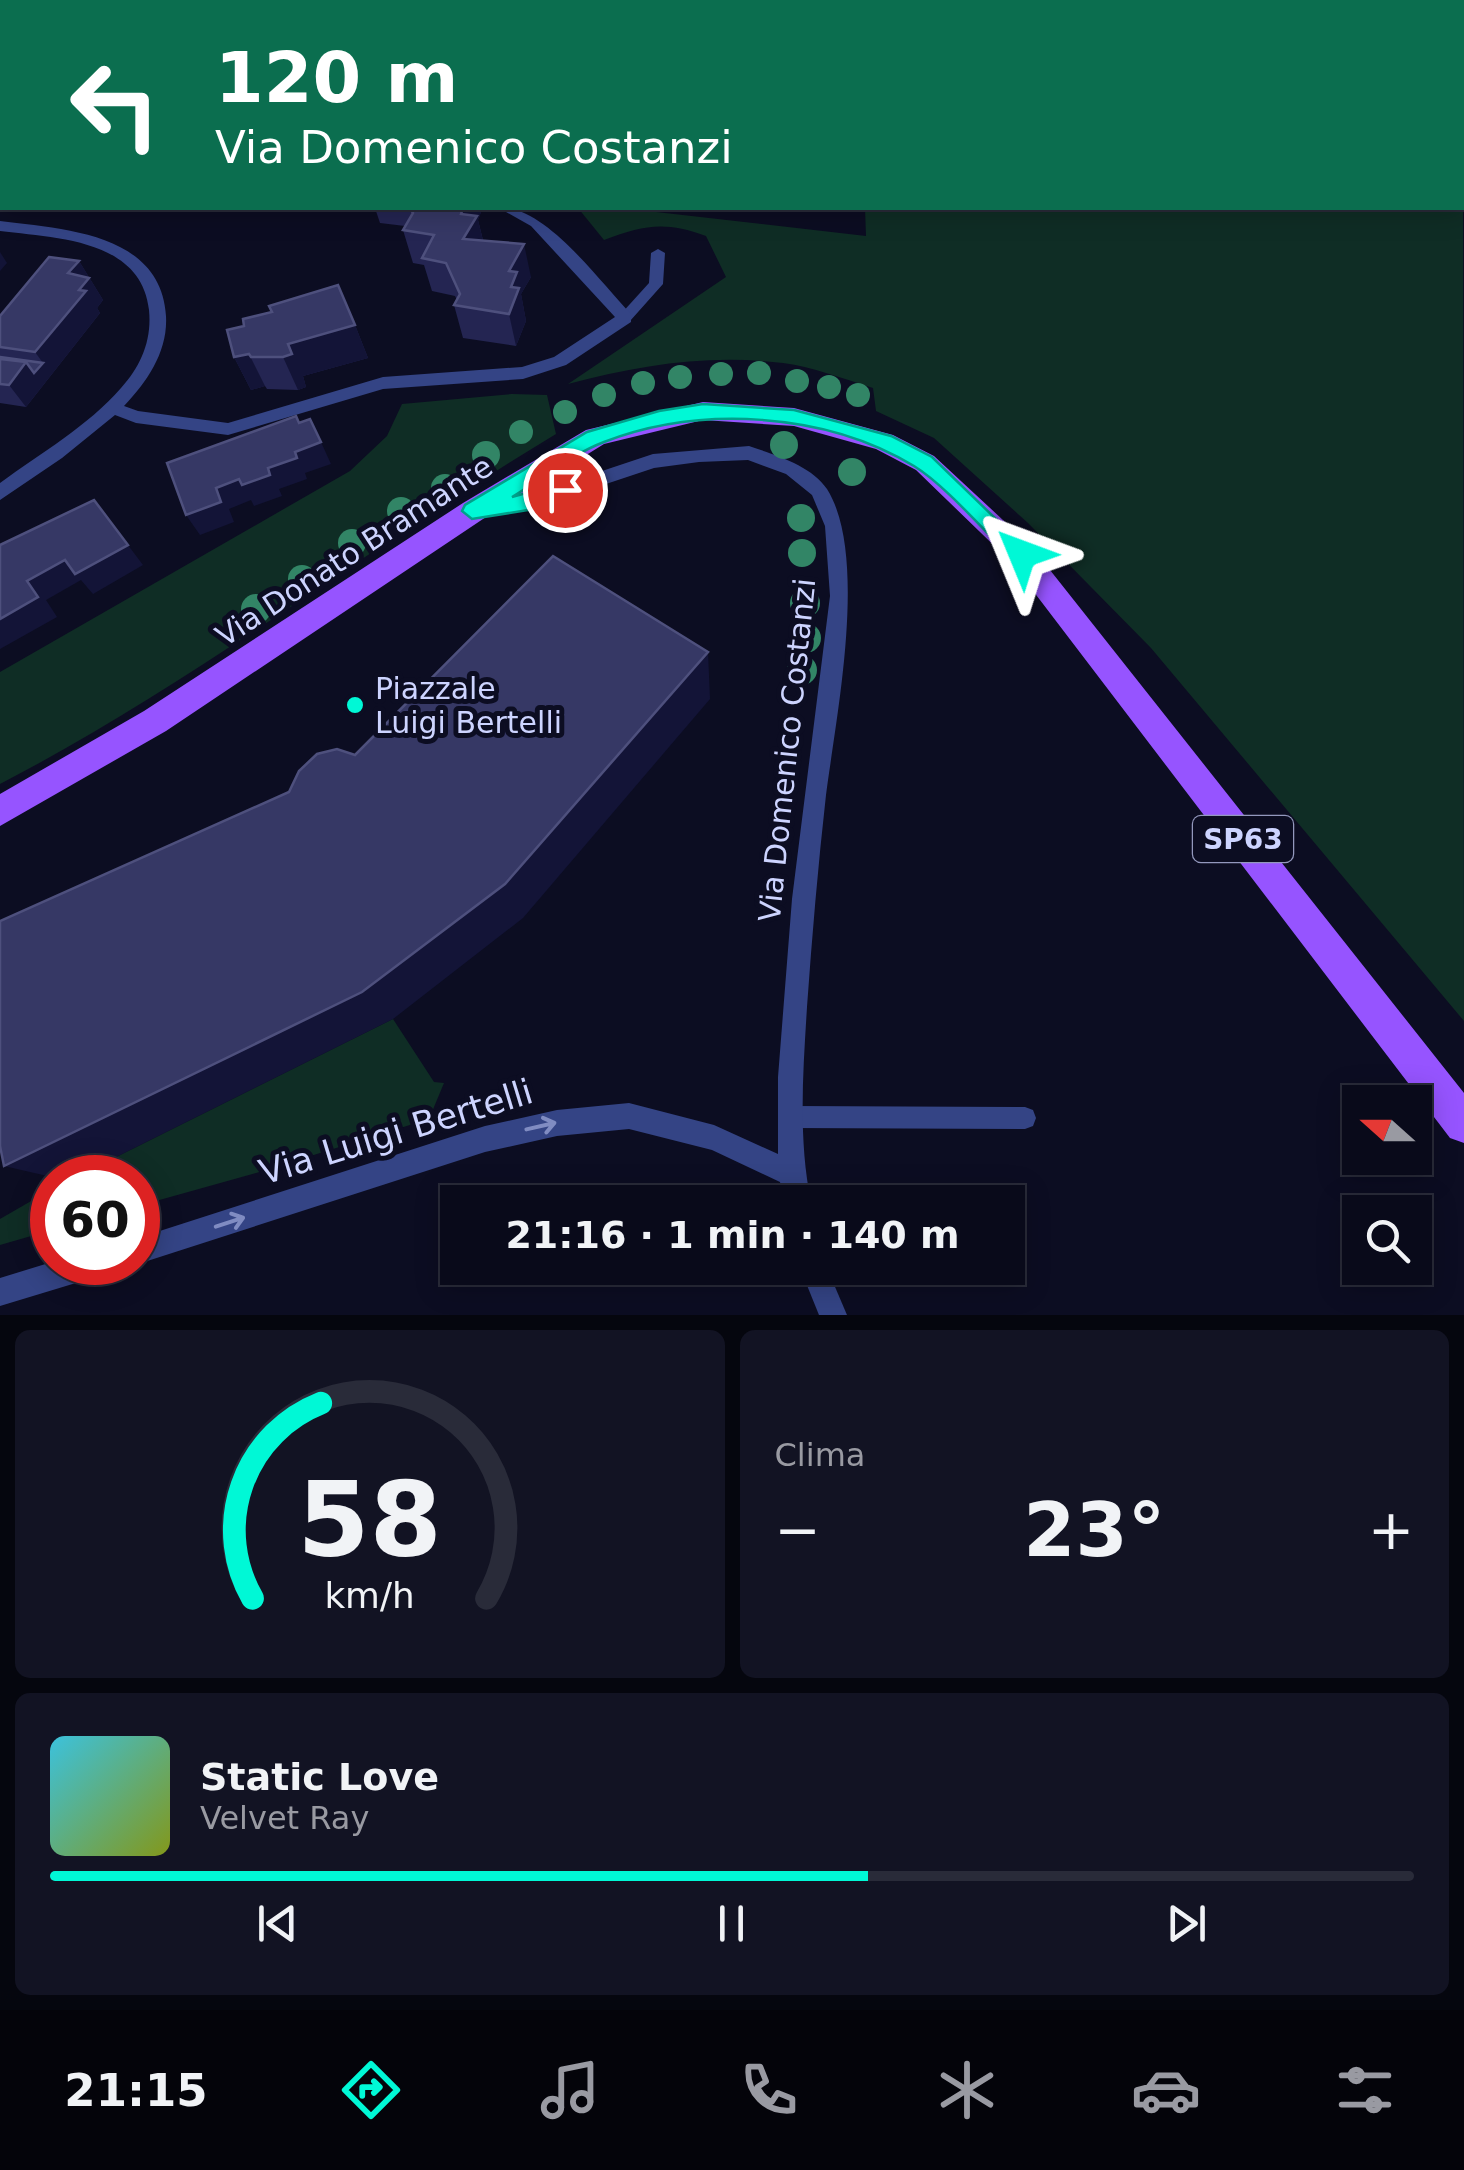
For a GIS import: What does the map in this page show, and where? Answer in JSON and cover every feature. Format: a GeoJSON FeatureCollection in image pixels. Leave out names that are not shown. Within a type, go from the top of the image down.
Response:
{"type":"FeatureCollection","features":[{"type":"Feature","properties":{"kind":"main road","name":"Via Donato Bramante"},"geometry":{"type":"LineString","coordinates":[[0,811],[155,721],[472,511],[594,437],[703,411],[794,417],[884,442],[925,463],[1022,554],[1464,1124]]}},
{"type":"Feature","properties":{"kind":"street"},"geometry":{"type":"LineString","coordinates":[[111,407],[136,417],[228,428],[384,383],[524,373],[560,361],[625,318],[536,223],[510,210]]}},
{"type":"Feature","properties":{"kind":"street"},"geometry":{"type":"LineString","coordinates":[[0,226],[96,243],[126,254],[147,270],[157,291],[156,345],[140,376],[111,407],[0,493]]}},
{"type":"Feature","properties":{"kind":"street","name":"Via Domenico Costanzi"},"geometry":{"type":"LineString","coordinates":[[472,511],[534,501],[653,460],[699,455],[749,453],[792,469],[819,491],[834,526],[840,596],[804,899],[790,1077],[794,1185]]}},
{"type":"Feature","properties":{"kind":"street","name":"Via Luigi Bertelli"},"geometry":{"type":"LineString","coordinates":[[160,1244],[486,1139],[557,1122],[629,1116],[714,1138],[791,1174]]}},
{"type":"Feature","properties":{"kind":"street"},"geometry":{"type":"LineString","coordinates":[[0,1292],[30,1283]]}},
{"type":"Feature","properties":{"kind":"street"},"geometry":{"type":"LineString","coordinates":[[821,1285],[834,1315]]}},
{"type":"Feature","properties":{"kind":"lane"},"geometry":{"type":"LineString","coordinates":[[625,318],[656,284],[658,253]]}},
{"type":"Feature","properties":{"kind":"lane"},"geometry":{"type":"LineString","coordinates":[[791,1117],[1025,1118]]}},
{"type":"Feature","properties":{"kind":"green space"},"geometry":{"type":"Polygon","coordinates":[[[580,210],[638,210],[866,236],[865,210],[1463,210],[1464,1021],[1151,648],[1028,523],[934,438],[876,411],[873,388],[794,365],[728,360],[648,367],[568,384],[726,277],[706,236],[678,228],[655,227],[604,240],[580,210]]]}},
{"type":"Feature","properties":{"kind":"green space"},"geometry":{"type":"Polygon","coordinates":[[[512,394],[547,395],[556,434],[143,703],[0,784],[0,672],[350,471],[387,436],[402,404],[512,394]]]}},
{"type":"Feature","properties":{"kind":"green space"},"geometry":{"type":"Polygon","coordinates":[[[393,1019],[434,1082],[444,1083],[429,1119],[160,1200],[160,1155],[120,1155],[393,1019]]]}},
{"type":"Feature","properties":{"kind":"green space"},"geometry":{"type":"Polygon","coordinates":[[[30,1202],[30,1236],[0,1245],[0,1219],[30,1202]]]}},
{"type":"Feature","properties":{"kind":"building"},"geometry":{"type":"Polygon","coordinates":[[[411,210],[462,210],[461,214],[477,216],[463,239],[524,244],[509,271],[517,272],[511,287],[519,288],[509,314],[454,305],[460,294],[446,263],[422,258],[434,235],[403,230],[411,210]]]}},
{"type":"Feature","properties":{"kind":"building"},"geometry":{"type":"Polygon","coordinates":[[[49,257],[79,261],[68,273],[89,278],[79,290],[86,291],[35,352],[0,347],[0,316],[49,257]]]}},
{"type":"Feature","properties":{"kind":"building"},"geometry":{"type":"Polygon","coordinates":[[[338,285],[355,325],[288,344],[292,354],[283,357],[234,357],[227,330],[244,326],[243,319],[272,312],[269,306],[338,285]]]}},
{"type":"Feature","properties":{"kind":"building"},"geometry":{"type":"Polygon","coordinates":[[[0,357],[43,363],[34,373],[26,362],[0,357]]]}},
{"type":"Feature","properties":{"kind":"building"},"geometry":{"type":"Polygon","coordinates":[[[0,359],[26,362],[9,385],[0,384],[0,359]]]}},
{"type":"Feature","properties":{"kind":"building"},"geometry":{"type":"Polygon","coordinates":[[[296,416],[299,423],[310,419],[321,442],[295,452],[297,458],[268,468],[270,475],[242,485],[239,479],[216,488],[221,502],[186,515],[167,463],[296,416]]]}},
{"type":"Feature","properties":{"kind":"building"},"geometry":{"type":"Polygon","coordinates":[[[94,500],[128,545],[75,574],[65,560],[27,581],[38,597],[0,619],[0,545],[94,500]]]}},
{"type":"Feature","properties":{"kind":"building"},"geometry":{"type":"Polygon","coordinates":[[[553,556],[708,652],[505,884],[362,992],[4,1166],[0,1146],[0,921],[289,792],[299,771],[317,754],[337,749],[355,755],[553,556]]]}},
{"type":"Feature","properties":{"kind":"place","name":"Piazzale Luigi Bertelli"},"geometry":{"type":"Point","coordinates":[355,705]}},
{"type":"Feature","properties":{"kind":"route"},"geometry":{"type":"LineString","coordinates":[[565,490],[534,501],[472,511],[594,437],[659,418],[703,411],[794,417],[884,442],[925,463],[1022,554]]}}]}
